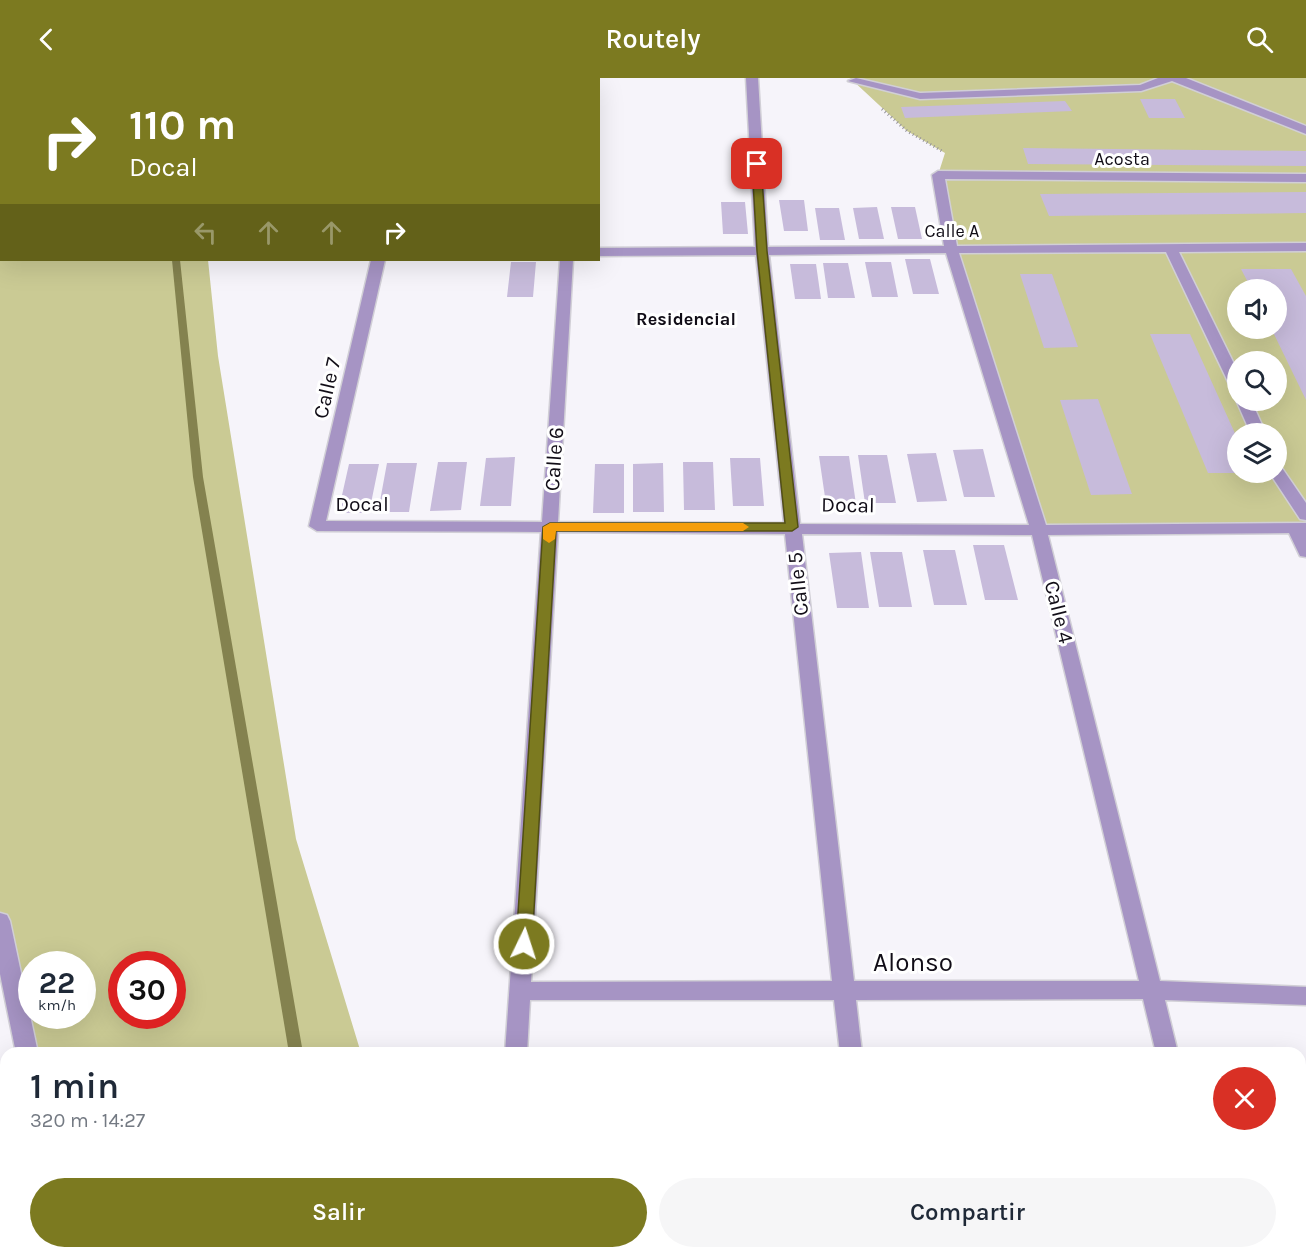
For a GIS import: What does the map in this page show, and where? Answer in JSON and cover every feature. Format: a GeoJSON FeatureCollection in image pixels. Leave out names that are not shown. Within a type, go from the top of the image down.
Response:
{"type":"FeatureCollection","features":[{"type":"Feature","properties":{"kind":"street","name":"Calle 5"},"geometry":{"type":"LineString","coordinates":[[752,78],[762,251],[849,1047]]}},
{"type":"Feature","properties":{"kind":"street"},"geometry":{"type":"LineString","coordinates":[[854,81],[920,96],[1141,88],[1169,78]]}},
{"type":"Feature","properties":{"kind":"street"},"geometry":{"type":"LineString","coordinates":[[1176,78],[1306,130]]}},
{"type":"Feature","properties":{"kind":"street","name":"Acosta"},"geometry":{"type":"LineString","coordinates":[[938,176],[1306,178]]}},
{"type":"Feature","properties":{"kind":"street","name":"Calle 4"},"geometry":{"type":"LineString","coordinates":[[938,176],[951,249],[1039,530],[1165,1047]]}},
{"type":"Feature","properties":{"kind":"street","name":"Calle A"},"geometry":{"type":"LineString","coordinates":[[600,252],[1306,247]]}},
{"type":"Feature","properties":{"kind":"street"},"geometry":{"type":"LineString","coordinates":[[1171,248],[1227,365]]}},
{"type":"Feature","properties":{"kind":"street","name":"Calle 7"},"geometry":{"type":"LineString","coordinates":[[317,526],[378,261]]}},
{"type":"Feature","properties":{"kind":"street","name":"Calle 6"},"geometry":{"type":"LineString","coordinates":[[516,1047],[567,261]]}},
{"type":"Feature","properties":{"kind":"street"},"geometry":{"type":"LineString","coordinates":[[1282,483],[1302,524],[1306,552]]}},
{"type":"Feature","properties":{"kind":"street","name":"Docal"},"geometry":{"type":"LineString","coordinates":[[317,526],[1039,530],[1302,524]]}},
{"type":"Feature","properties":{"kind":"street"},"geometry":{"type":"LineString","coordinates":[[0,921],[26,1047]]}},
{"type":"Feature","properties":{"kind":"street","name":"Alonso"},"geometry":{"type":"LineString","coordinates":[[521,991],[1150,990],[1306,996]]}},
{"type":"Feature","properties":{"kind":"path"},"geometry":{"type":"LineString","coordinates":[[854,81],[887,115],[907,131],[945,153],[968,176]]}},
{"type":"Feature","properties":{"kind":"green space"},"geometry":{"type":"Polygon","coordinates":[[[850,78],[1306,78],[1306,528],[1039,530],[951,249],[938,175],[945,153],[907,131],[850,78]]]}},
{"type":"Feature","properties":{"kind":"green space"},"geometry":{"type":"Polygon","coordinates":[[[0,261],[208,261],[218,356],[296,839],[359,1047],[27,1047],[23,1029],[96,1029],[96,951],[18,951],[18,1005],[0,918],[0,261]]]}},
{"type":"Feature","properties":{"kind":"building"},"geometry":{"type":"Polygon","coordinates":[[[1140,99],[1175,99],[1185,118],[1149,118],[1140,99]]]}},
{"type":"Feature","properties":{"kind":"building"},"geometry":{"type":"Polygon","coordinates":[[[1065,101],[1072,111],[905,118],[901,107],[1065,101]]]}},
{"type":"Feature","properties":{"kind":"building"},"geometry":{"type":"Polygon","coordinates":[[[1023,148],[1306,151],[1306,166],[1028,164],[1023,148]]]}},
{"type":"Feature","properties":{"kind":"building"},"geometry":{"type":"Polygon","coordinates":[[[1306,192],[1306,213],[1049,216],[1040,194],[1306,192]]]}},
{"type":"Feature","properties":{"kind":"building"},"geometry":{"type":"Polygon","coordinates":[[[779,200],[804,200],[808,231],[784,231],[779,200]]]}},
{"type":"Feature","properties":{"kind":"building"},"geometry":{"type":"Polygon","coordinates":[[[721,202],[745,202],[748,234],[723,234],[721,202]]]}},
{"type":"Feature","properties":{"kind":"building"},"geometry":{"type":"Polygon","coordinates":[[[877,207],[884,239],[859,239],[853,208],[877,207]]]}},
{"type":"Feature","properties":{"kind":"building"},"geometry":{"type":"Polygon","coordinates":[[[891,207],[915,207],[922,239],[898,239],[891,207]]]}},
{"type":"Feature","properties":{"kind":"building"},"geometry":{"type":"Polygon","coordinates":[[[815,208],[839,208],[845,240],[820,240],[815,208]]]}},
{"type":"Feature","properties":{"kind":"building"},"geometry":{"type":"Polygon","coordinates":[[[905,259],[930,259],[939,294],[913,294],[905,259]]]}},
{"type":"Feature","properties":{"kind":"building"},"geometry":{"type":"Polygon","coordinates":[[[511,262],[536,262],[533,297],[507,297],[511,262]]]}},
{"type":"Feature","properties":{"kind":"building"},"geometry":{"type":"Polygon","coordinates":[[[865,262],[891,262],[898,297],[872,297],[865,262]]]}},
{"type":"Feature","properties":{"kind":"building"},"geometry":{"type":"Polygon","coordinates":[[[823,263],[848,263],[855,298],[828,298],[823,263]]]}},
{"type":"Feature","properties":{"kind":"building"},"geometry":{"type":"Polygon","coordinates":[[[790,264],[816,264],[821,299],[795,299],[790,264]]]}},
{"type":"Feature","properties":{"kind":"building"},"geometry":{"type":"Polygon","coordinates":[[[1241,269],[1291,269],[1306,296],[1306,400],[1287,361],[1287,351],[1282,351],[1276,339],[1287,339],[1287,279],[1246,279],[1241,269]]]}},
{"type":"Feature","properties":{"kind":"building"},"geometry":{"type":"Polygon","coordinates":[[[1020,274],[1052,274],[1078,347],[1044,348],[1020,274]]]}},
{"type":"Feature","properties":{"kind":"building"},"geometry":{"type":"Polygon","coordinates":[[[1150,334],[1190,334],[1230,423],[1227,423],[1227,473],[1208,473],[1150,334]]]}},
{"type":"Feature","properties":{"kind":"building"},"geometry":{"type":"Polygon","coordinates":[[[1098,399],[1132,494],[1091,495],[1060,400],[1098,399]]]}},
{"type":"Feature","properties":{"kind":"building"},"geometry":{"type":"Polygon","coordinates":[[[983,449],[995,497],[964,497],[953,450],[983,449]]]}},
{"type":"Feature","properties":{"kind":"building"},"geometry":{"type":"Polygon","coordinates":[[[936,453],[947,501],[917,502],[907,454],[936,453]]]}},
{"type":"Feature","properties":{"kind":"building"},"geometry":{"type":"Polygon","coordinates":[[[858,455],[887,455],[896,503],[865,503],[858,455]]]}},
{"type":"Feature","properties":{"kind":"building"},"geometry":{"type":"Polygon","coordinates":[[[819,456],[849,456],[856,504],[826,504],[819,456]]]}},
{"type":"Feature","properties":{"kind":"building"},"geometry":{"type":"Polygon","coordinates":[[[515,457],[511,506],[480,506],[486,458],[515,457]]]}},
{"type":"Feature","properties":{"kind":"building"},"geometry":{"type":"Polygon","coordinates":[[[730,458],[760,458],[764,506],[733,506],[730,458]]]}},
{"type":"Feature","properties":{"kind":"building"},"geometry":{"type":"Polygon","coordinates":[[[438,462],[467,462],[461,510],[430,511],[438,462]]]}},
{"type":"Feature","properties":{"kind":"building"},"geometry":{"type":"Polygon","coordinates":[[[683,462],[713,462],[715,510],[684,510],[683,462]]]}},
{"type":"Feature","properties":{"kind":"building"},"geometry":{"type":"Polygon","coordinates":[[[387,463],[417,463],[409,512],[378,512],[387,463]]]}},
{"type":"Feature","properties":{"kind":"building"},"geometry":{"type":"Polygon","coordinates":[[[663,463],[664,512],[633,512],[633,464],[663,463]]]}},
{"type":"Feature","properties":{"kind":"building"},"geometry":{"type":"Polygon","coordinates":[[[349,464],[379,464],[369,513],[338,513],[349,464]]]}},
{"type":"Feature","properties":{"kind":"building"},"geometry":{"type":"Polygon","coordinates":[[[595,464],[624,464],[624,513],[593,513],[595,464]]]}},
{"type":"Feature","properties":{"kind":"building"},"geometry":{"type":"Polygon","coordinates":[[[973,545],[1004,545],[1018,600],[985,600],[973,545]]]}},
{"type":"Feature","properties":{"kind":"building"},"geometry":{"type":"Polygon","coordinates":[[[923,550],[955,550],[967,605],[934,605],[923,550]]]}},
{"type":"Feature","properties":{"kind":"building"},"geometry":{"type":"Polygon","coordinates":[[[861,552],[869,608],[837,608],[829,553],[861,552]]]}},
{"type":"Feature","properties":{"kind":"building"},"geometry":{"type":"Polygon","coordinates":[[[870,552],[902,552],[912,607],[879,607],[870,552]]]}},
{"type":"Feature","properties":{"kind":"waterway"},"geometry":{"type":"LineString","coordinates":[[176,261],[198,477],[295,1047]]}},
{"type":"Feature","properties":{"kind":"slow traffic"},"geometry":{"type":"LineString","coordinates":[[549,539],[550,527],[743,527]]}},
{"type":"Feature","properties":{"kind":"district","name":"Residencial"},"geometry":{"type":"Point","coordinates":[686,319]}},
{"type":"Feature","properties":{"kind":"route"},"geometry":{"type":"LineString","coordinates":[[524,944],[550,527],[792,527],[762,251],[757,164]]}}]}
